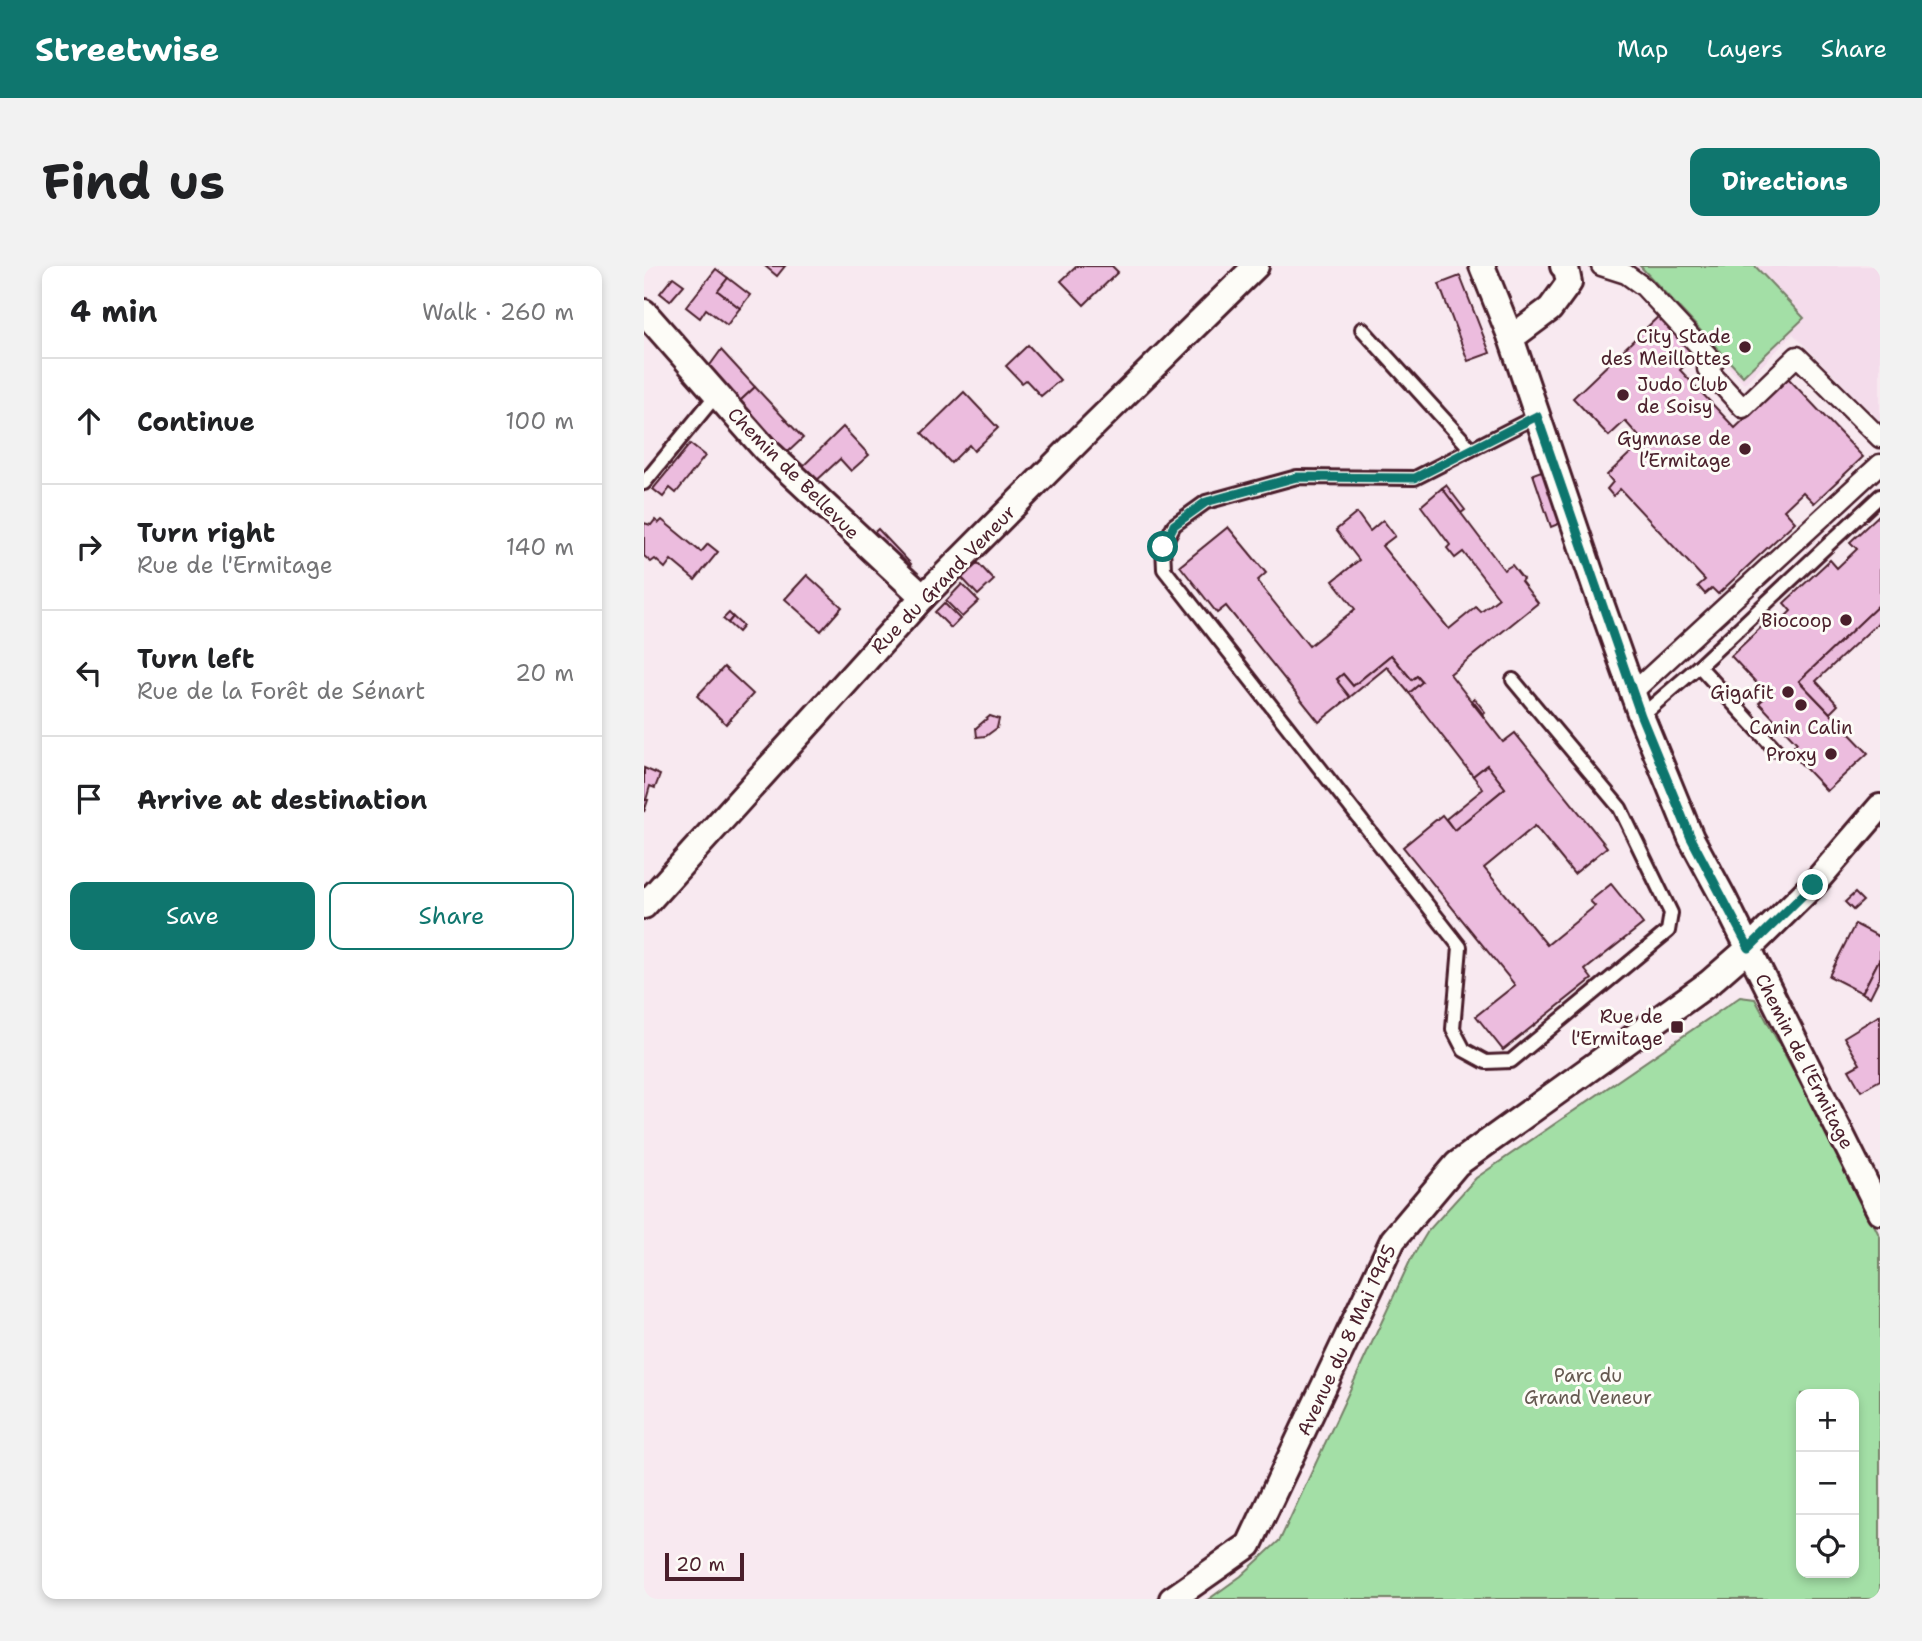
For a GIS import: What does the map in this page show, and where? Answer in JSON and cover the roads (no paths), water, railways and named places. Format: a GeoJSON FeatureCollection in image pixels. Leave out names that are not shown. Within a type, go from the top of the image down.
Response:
{"type":"FeatureCollection","features":[{"type":"Feature","properties":{"kind":"street","name":"Rue du Grand Veneur"},"geometry":{"type":"LineString","coordinates":[[644,906],[923,597],[1256,266]]}},
{"type":"Feature","properties":{"kind":"street"},"geometry":{"type":"LineString","coordinates":[[1482,266],[1511,338],[1641,716],[1691,838],[1749,948]]}},
{"type":"Feature","properties":{"kind":"street"},"geometry":{"type":"LineString","coordinates":[[1601,266],[1626,274],[1644,287],[1714,362],[1707,369],[1743,408],[1797,356],[1880,438]]}},
{"type":"Feature","properties":{"kind":"street"},"geometry":{"type":"LineString","coordinates":[[1511,338],[1550,309],[1569,283],[1571,267]]}},
{"type":"Feature","properties":{"kind":"street","name":"Chemin de Bellevue"},"geometry":{"type":"LineString","coordinates":[[644,312],[765,449],[923,597]]}},
{"type":"Feature","properties":{"kind":"street"},"geometry":{"type":"LineString","coordinates":[[1633,692],[1880,464]]}},
{"type":"Feature","properties":{"kind":"street","name":"Avenue du 8 Mai 1945"},"geometry":{"type":"LineString","coordinates":[[1172,1599],[1249,1545],[1393,1240],[1457,1164],[1701,989],[1749,948],[1813,885],[1880,807]]}},
{"type":"Feature","properties":{"kind":"street","name":"Chemin de l'Ermitage"},"geometry":{"type":"LineString","coordinates":[[1749,948],[1879,1208]]}},
{"type":"Feature","properties":{"kind":"lane"},"geometry":{"type":"LineString","coordinates":[[1362,329],[1471,449]]}},
{"type":"Feature","properties":{"kind":"lane"},"geometry":{"type":"LineString","coordinates":[[644,483],[717,394]]}},
{"type":"Feature","properties":{"kind":"lane"},"geometry":{"type":"LineString","coordinates":[[1513,680],[1620,808],[1671,914],[1668,931],[1511,1061],[1486,1062],[1464,1050],[1454,1029],[1461,947],[1164,569],[1163,547],[1174,525],[1206,502],[1297,477],[1415,478],[1537,416]]}},
{"type":"Feature","properties":{"kind":"lane"},"geometry":{"type":"LineString","coordinates":[[1641,716],[1699,666],[1880,496]]}},
{"type":"Feature","properties":{"kind":"lane"},"geometry":{"type":"LineString","coordinates":[[1699,666],[1776,750]]}},
{"type":"Feature","properties":{"kind":"place","name":"City Stade des Meillottes"},"geometry":{"type":"Point","coordinates":[1745,347]}},
{"type":"Feature","properties":{"kind":"place","name":"Judo Club de Soisy"},"geometry":{"type":"Point","coordinates":[1623,395]}},
{"type":"Feature","properties":{"kind":"place","name":"Gymnase de l’Ermitage"},"geometry":{"type":"Point","coordinates":[1745,449]}},
{"type":"Feature","properties":{"kind":"place","name":"Biocoop"},"geometry":{"type":"Point","coordinates":[1846,620]}},
{"type":"Feature","properties":{"kind":"place","name":"Gigafit"},"geometry":{"type":"Point","coordinates":[1788,692]}},
{"type":"Feature","properties":{"kind":"place","name":"Canin Calin"},"geometry":{"type":"Point","coordinates":[1801,705]}},
{"type":"Feature","properties":{"kind":"place","name":"Proxy"},"geometry":{"type":"Point","coordinates":[1831,754]}},
{"type":"Feature","properties":{"kind":"place","name":"Rue de l'Ermitage"},"geometry":{"type":"Point","coordinates":[1677,1027]}},
{"type":"Feature","properties":{"kind":"park label","name":"Parc du Grand Veneur"},"geometry":{"type":"Point","coordinates":[1588,1386]}}]}
